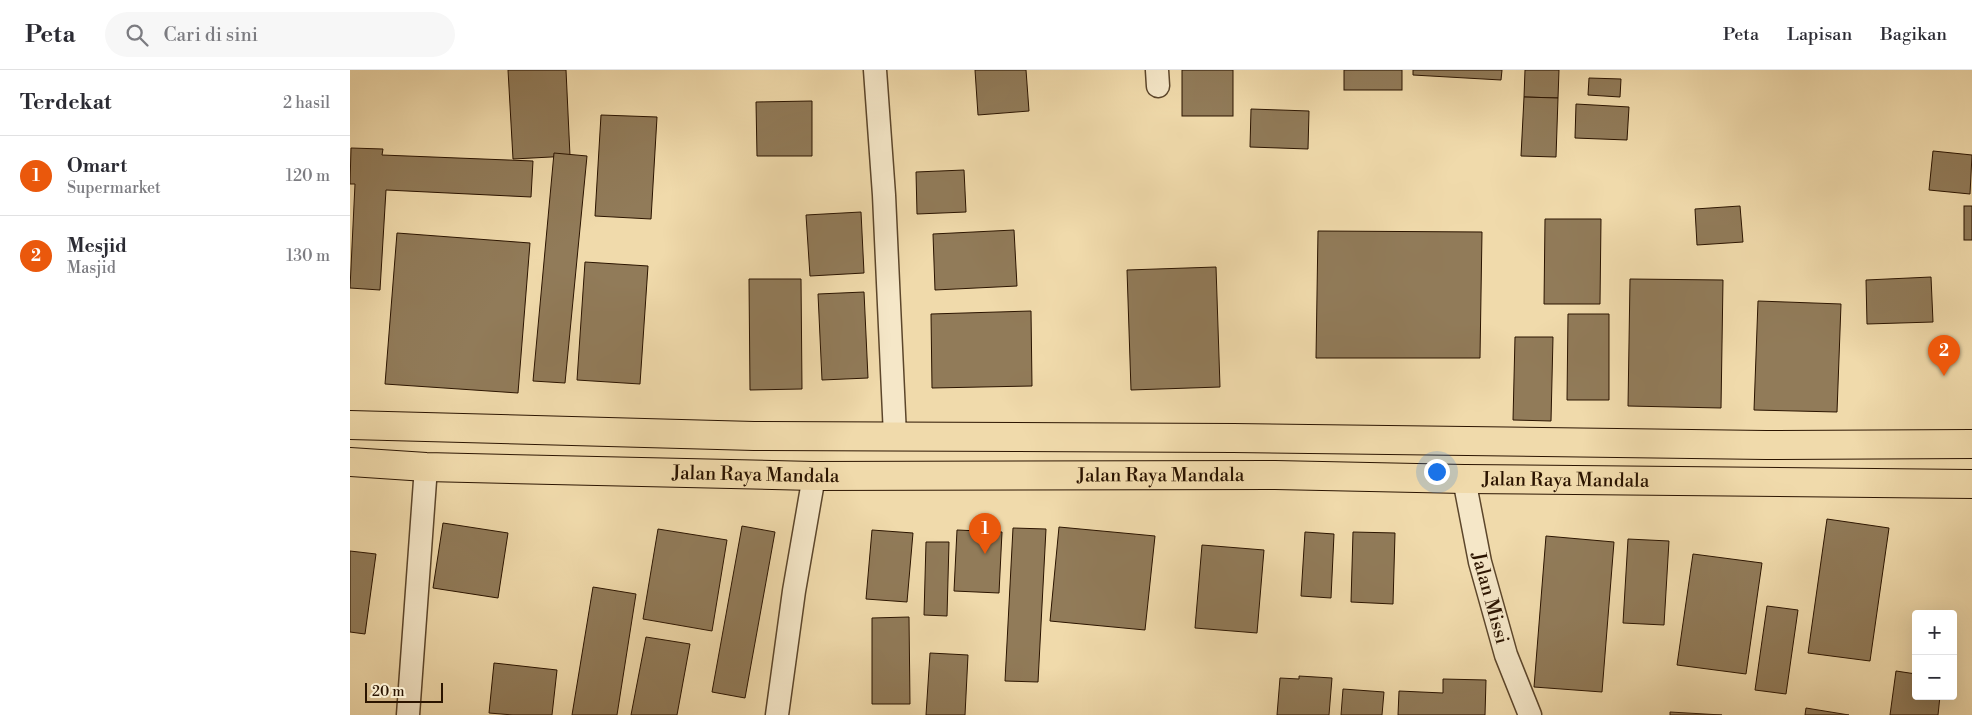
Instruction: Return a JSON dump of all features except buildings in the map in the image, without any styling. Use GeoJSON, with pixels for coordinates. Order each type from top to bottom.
{"type":"FeatureCollection","features":[{"type":"Feature","properties":{"kind":"highway","name":"Jalan Raya Mandala"},"geometry":{"type":"LineString","coordinates":[[350,425],[754,436],[1972,444]]}},
{"type":"Feature","properties":{"kind":"highway"},"geometry":{"type":"LineString","coordinates":[[750,474],[754,436]]}},
{"type":"Feature","properties":{"kind":"highway","name":"Jalan Raya Mandala"},"geometry":{"type":"LineString","coordinates":[[350,462],[426,467],[814,476],[1276,475],[1464,479],[1972,484]]}},
{"type":"Feature","properties":{"kind":"street"},"geometry":{"type":"LineString","coordinates":[[875,70],[884,195],[895,436]]}},
{"type":"Feature","properties":{"kind":"street"},"geometry":{"type":"LineString","coordinates":[[408,715],[426,467]]}},
{"type":"Feature","properties":{"kind":"street"},"geometry":{"type":"LineString","coordinates":[[777,715],[794,591],[814,476]]}},
{"type":"Feature","properties":{"kind":"street","name":"Jalan Missi"},"geometry":{"type":"LineString","coordinates":[[1464,479],[1480,562],[1506,655],[1530,715]]}},
{"type":"Feature","properties":{"kind":"place","name":"Mesjid"},"geometry":{"type":"Point","coordinates":[1944,376]}},
{"type":"Feature","properties":{"kind":"place","name":"Omart"},"geometry":{"type":"Point","coordinates":[985,554]}}]}
